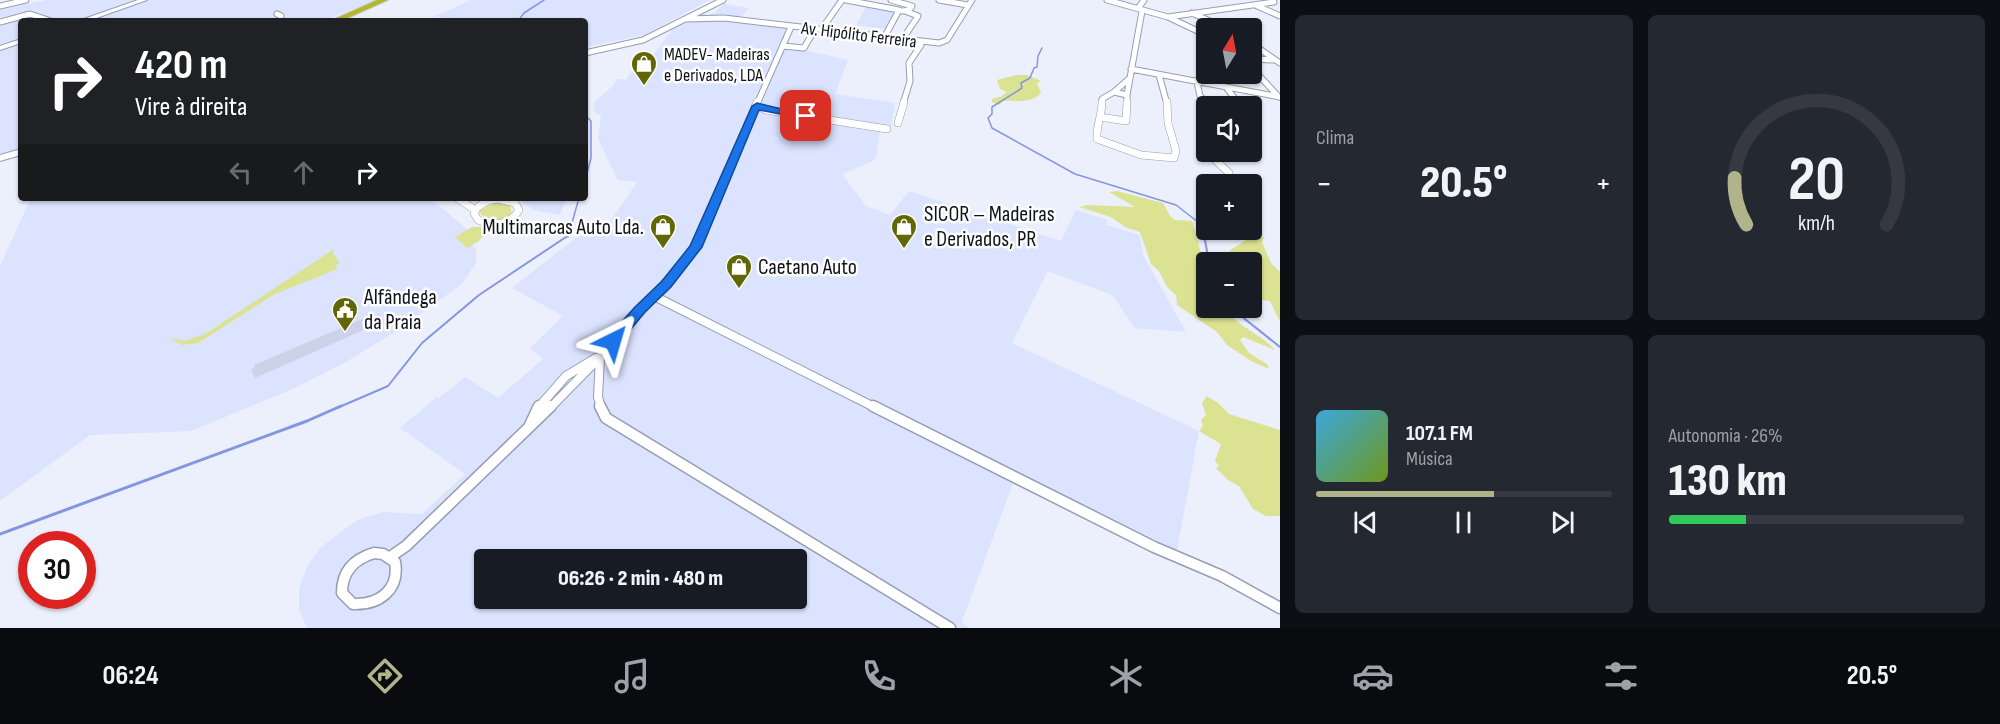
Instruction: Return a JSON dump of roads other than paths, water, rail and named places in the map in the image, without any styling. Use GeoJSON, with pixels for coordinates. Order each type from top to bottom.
{"type":"FeatureCollection","features":[{"type":"Feature","properties":{"kind":"highway"},"geometry":{"type":"LineString","coordinates":[[341,18],[384,0]]}},
{"type":"Feature","properties":{"kind":"highway"},"geometry":{"type":"LineString","coordinates":[[348,18],[391,0]]}},
{"type":"Feature","properties":{"kind":"main road"},"geometry":{"type":"LineString","coordinates":[[90,18],[144,0]]}},
{"type":"Feature","properties":{"kind":"main road"},"geometry":{"type":"LineString","coordinates":[[0,48],[18,42]]}},
{"type":"Feature","properties":{"kind":"main road"},"geometry":{"type":"LineString","coordinates":[[0,158],[18,153]]}},
{"type":"Feature","properties":{"kind":"street"},"geometry":{"type":"LineString","coordinates":[[0,6],[26,0]]}},
{"type":"Feature","properties":{"kind":"street"},"geometry":{"type":"LineString","coordinates":[[588,52],[643,40],[723,0]]}},
{"type":"Feature","properties":{"kind":"street"},"geometry":{"type":"LineString","coordinates":[[783,46],[804,48],[844,0],[871,2],[918,16],[902,40]]}},
{"type":"Feature","properties":{"kind":"street"},"geometry":{"type":"LineString","coordinates":[[884,38],[902,11],[912,7],[906,2],[891,0]]}},
{"type":"Feature","properties":{"kind":"street"},"geometry":{"type":"LineString","coordinates":[[939,0],[970,3]]}},
{"type":"Feature","properties":{"kind":"street"},"geometry":{"type":"LineString","coordinates":[[1107,0],[1139,7],[1196,30]]}},
{"type":"Feature","properties":{"kind":"street"},"geometry":{"type":"LineString","coordinates":[[1139,7],[1144,0]]}},
{"type":"Feature","properties":{"kind":"street"},"geometry":{"type":"LineString","coordinates":[[1168,17],[1273,1],[1275,11],[1280,15]]}},
{"type":"Feature","properties":{"kind":"street","name":"Av. Hipólito Ferreira"},"geometry":{"type":"LineString","coordinates":[[724,18],[917,42],[945,42],[970,3]]}},
{"type":"Feature","properties":{"kind":"street"},"geometry":{"type":"LineString","coordinates":[[1255,5],[1280,15]]}},
{"type":"Feature","properties":{"kind":"street"},"geometry":{"type":"LineString","coordinates":[[1100,117],[1126,121],[1127,95],[1142,11],[1139,7]]}},
{"type":"Feature","properties":{"kind":"street"},"geometry":{"type":"LineString","coordinates":[[700,12],[724,18]]}},
{"type":"Feature","properties":{"kind":"street"},"geometry":{"type":"LineString","coordinates":[[1191,13],[1202,18]]}},
{"type":"Feature","properties":{"kind":"street"},"geometry":{"type":"LineString","coordinates":[[0,22],[30,14],[42,18]]}},
{"type":"Feature","properties":{"kind":"street"},"geometry":{"type":"LineString","coordinates":[[686,19],[724,18]]}},
{"type":"Feature","properties":{"kind":"street"},"geometry":{"type":"LineString","coordinates":[[390,557],[406,546],[528,430],[600,357],[696,247],[791,27]]}},
{"type":"Feature","properties":{"kind":"street"},"geometry":{"type":"LineString","coordinates":[[898,123],[910,81],[909,63],[921,45],[917,42]]}},
{"type":"Feature","properties":{"kind":"street"},"geometry":{"type":"LineString","coordinates":[[1262,50],[1279,61]]}},
{"type":"Feature","properties":{"kind":"street"},"geometry":{"type":"LineString","coordinates":[[1262,60],[1279,61]]}},
{"type":"Feature","properties":{"kind":"street"},"geometry":{"type":"LineString","coordinates":[[1131,69],[1196,82]]}},
{"type":"Feature","properties":{"kind":"street"},"geometry":{"type":"LineString","coordinates":[[1130,78],[1102,99],[1096,138],[1141,156],[1175,158],[1176,151],[1168,123],[1167,99],[1159,75]]}},
{"type":"Feature","properties":{"kind":"street"},"geometry":{"type":"LineString","coordinates":[[1262,78],[1280,97]]}},
{"type":"Feature","properties":{"kind":"street"},"geometry":{"type":"LineString","coordinates":[[1209,84],[1280,97]]}},
{"type":"Feature","properties":{"kind":"street"},"geometry":{"type":"LineString","coordinates":[[1226,87],[1233,96]]}},
{"type":"Feature","properties":{"kind":"street"},"geometry":{"type":"LineString","coordinates":[[1114,92],[1127,95]]}},
{"type":"Feature","properties":{"kind":"street"},"geometry":{"type":"LineString","coordinates":[[757,106],[766,110],[887,129]]}},
{"type":"Feature","properties":{"kind":"street"},"geometry":{"type":"LineString","coordinates":[[1216,162],[1218,167],[1229,173]]}},
{"type":"Feature","properties":{"kind":"street"},"geometry":{"type":"LineString","coordinates":[[462,201],[475,210],[478,220],[488,224],[502,224],[517,214],[519,210],[515,203],[510,201]]}},
{"type":"Feature","properties":{"kind":"street"},"geometry":{"type":"LineString","coordinates":[[475,210],[480,204],[488,201]]}},
{"type":"Feature","properties":{"kind":"street"},"geometry":{"type":"LineString","coordinates":[[654,296],[1024,483],[1154,547],[1222,576],[1280,608]]}},
{"type":"Feature","properties":{"kind":"street"},"geometry":{"type":"LineString","coordinates":[[600,357],[598,402],[606,418],[950,628]]}},
{"type":"Feature","properties":{"kind":"street"},"geometry":{"type":"LineString","coordinates":[[383,554],[390,557],[395,562],[397,577],[389,592],[372,603],[362,605],[346,599],[341,584],[349,567],[365,555],[383,554]]}},
{"type":"Feature","properties":{"kind":"waterway"},"geometry":{"type":"LineString","coordinates":[[520,18],[544,0]]}},
{"type":"Feature","properties":{"kind":"waterway"},"geometry":{"type":"LineString","coordinates":[[1042,48],[1038,56],[1037,67],[1034,68],[1030,78],[1021,83],[1022,88],[992,107],[992,114],[988,118],[992,128],[1075,174],[1176,205],[1196,220]]}},
{"type":"Feature","properties":{"kind":"waterway"},"geometry":{"type":"LineString","coordinates":[[588,118],[591,121],[591,158],[588,170]]}},
{"type":"Feature","properties":{"kind":"waterway"},"geometry":{"type":"LineString","coordinates":[[568,235],[578,201]]}},
{"type":"Feature","properties":{"kind":"waterway"},"geometry":{"type":"LineString","coordinates":[[337,408],[388,386],[422,343],[479,295],[568,235]]}},
{"type":"Feature","properties":{"kind":"waterway"},"geometry":{"type":"LineString","coordinates":[[1205,240],[1207,252]]}},
{"type":"Feature","properties":{"kind":"waterway"},"geometry":{"type":"LineString","coordinates":[[1244,318],[1280,347]]}},
{"type":"Feature","properties":{"kind":"waterway"},"geometry":{"type":"LineString","coordinates":[[0,534],[307,421],[341,406]]}},
{"type":"Feature","properties":{"kind":"place","name":"MADEV- Madeiras e Derivados, LDA"},"geometry":{"type":"Point","coordinates":[644,87]}},
{"type":"Feature","properties":{"kind":"place","name":"Multimarcas Auto Lda."},"geometry":{"type":"Point","coordinates":[663,250]}},
{"type":"Feature","properties":{"kind":"place","name":"SICOR – Madeiras e Derivados, PR"},"geometry":{"type":"Point","coordinates":[904,250]}},
{"type":"Feature","properties":{"kind":"place","name":"Caetano Auto"},"geometry":{"type":"Point","coordinates":[739,290]}},
{"type":"Feature","properties":{"kind":"place","name":"Alfândega da Praia"},"geometry":{"type":"Point","coordinates":[345,333]}}]}
